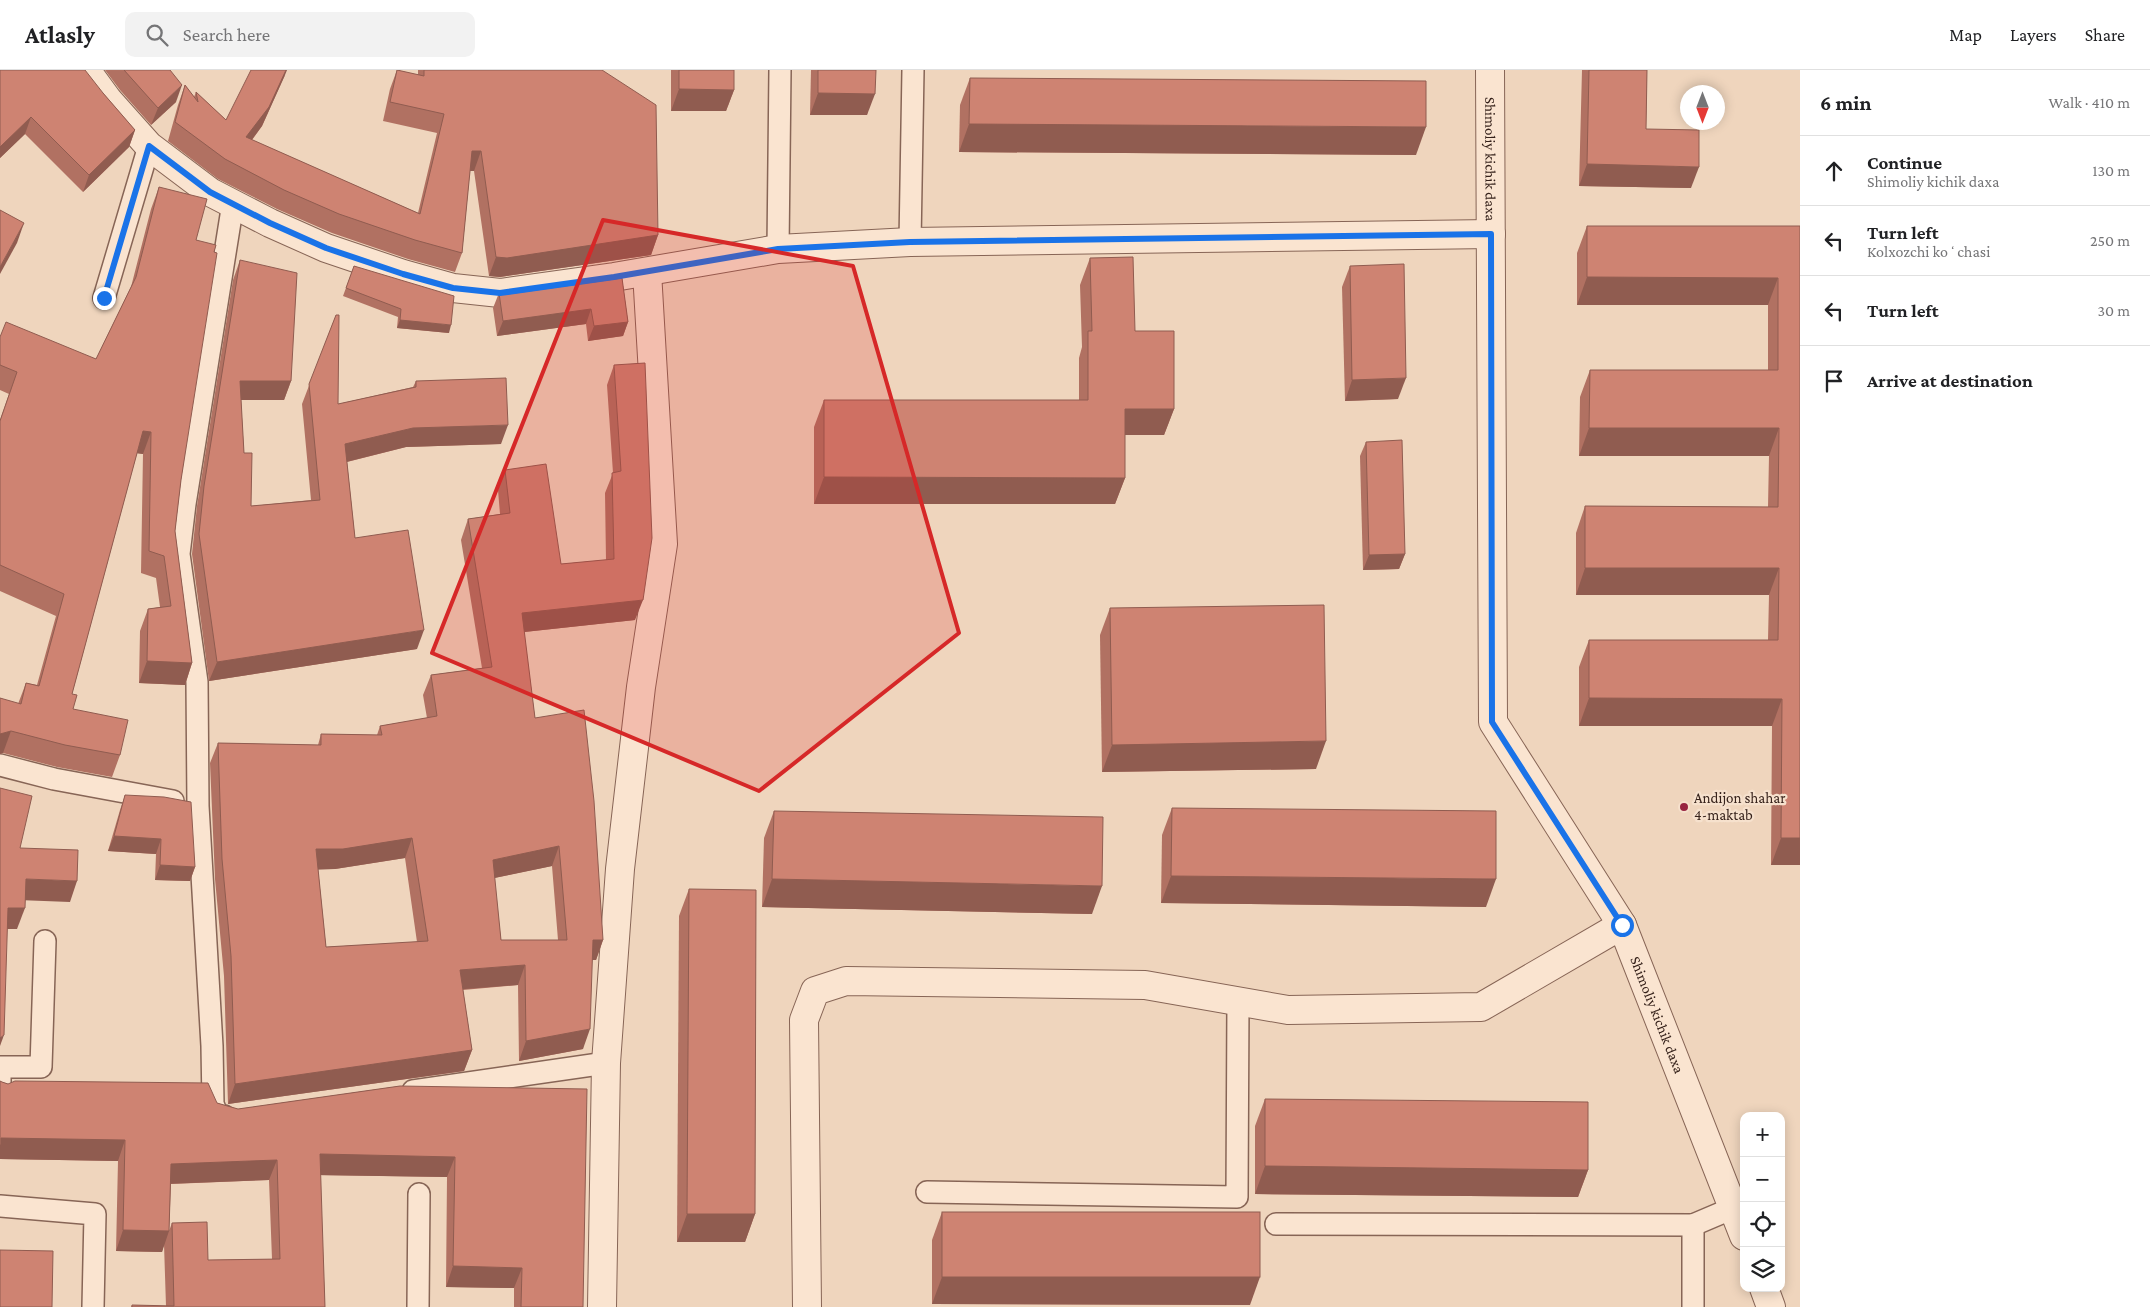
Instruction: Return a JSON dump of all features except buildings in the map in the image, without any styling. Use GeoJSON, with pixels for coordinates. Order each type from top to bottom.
{"type":"FeatureCollection","features":[{"type":"Feature","properties":{"kind":"street"},"geometry":{"type":"LineString","coordinates":[[86,70],[108,100],[149,146],[210,192],[270,223],[326,248],[403,274],[453,288],[500,293],[648,272],[778,249],[910,242],[1491,234]]}},
{"type":"Feature","properties":{"kind":"street","name":"Shimoliy kichik daxa"},"geometry":{"type":"LineString","coordinates":[[1490,70],[1492,722],[1622,925],[1740,1226]]}},
{"type":"Feature","properties":{"kind":"street"},"geometry":{"type":"LineString","coordinates":[[602,1307],[606,1062],[620,869],[640,687],[663,544],[648,272]]}},
{"type":"Feature","properties":{"kind":"street"},"geometry":{"type":"LineString","coordinates":[[806,1307],[804,1020],[815,991],[846,981],[1145,985],[1288,1010],[1482,1007],[1622,925]]}},
{"type":"Feature","properties":{"kind":"street"},"geometry":{"type":"LineString","coordinates":[[1765,1292],[1771,1307]]}},
{"type":"Feature","properties":{"kind":"lane"},"geometry":{"type":"LineString","coordinates":[[778,249],[780,70]]}},
{"type":"Feature","properties":{"kind":"lane"},"geometry":{"type":"LineString","coordinates":[[910,242],[913,70]]}},
{"type":"Feature","properties":{"kind":"lane"},"geometry":{"type":"LineString","coordinates":[[104,298],[149,146]]}},
{"type":"Feature","properties":{"kind":"lane"},"geometry":{"type":"LineString","coordinates":[[234,203],[186,495],[179,554],[197,682],[198,806],[212,1046],[213,1104],[217,1114],[229,1117],[239,1116]]}},
{"type":"Feature","properties":{"kind":"lane"},"geometry":{"type":"LineString","coordinates":[[0,765],[54,779],[198,806]]}},
{"type":"Feature","properties":{"kind":"lane"},"geometry":{"type":"LineString","coordinates":[[0,1092],[0,1067],[41,1067],[45,941]]}},
{"type":"Feature","properties":{"kind":"lane"},"geometry":{"type":"LineString","coordinates":[[927,1192],[1237,1197],[1238,1001]]}},
{"type":"Feature","properties":{"kind":"lane"},"geometry":{"type":"LineString","coordinates":[[394,1093],[606,1062]]}},
{"type":"Feature","properties":{"kind":"lane"},"geometry":{"type":"LineString","coordinates":[[418,1307],[419,1194]]}},
{"type":"Feature","properties":{"kind":"lane"},"geometry":{"type":"LineString","coordinates":[[0,1206],[95,1214],[93,1307]]}},
{"type":"Feature","properties":{"kind":"lane"},"geometry":{"type":"LineString","coordinates":[[1276,1224],[1693,1225],[1733,1208]]}},
{"type":"Feature","properties":{"kind":"lane"},"geometry":{"type":"LineString","coordinates":[[1693,1225],[1693,1307]]}},
{"type":"Feature","properties":{"kind":"highlighted area"},"geometry":{"type":"Polygon","coordinates":[[[603,220],[853,266],[959,633],[759,791],[432,653],[603,220]]]}},
{"type":"Feature","properties":{"kind":"place","name":"Andijon shahar 4-maktab"},"geometry":{"type":"Point","coordinates":[1684,807]}},
{"type":"Feature","properties":{"kind":"route"},"geometry":{"type":"LineString","coordinates":[[104,298],[149,146],[210,192],[270,223],[326,248],[403,274],[453,288],[500,293],[648,272],[778,249],[910,242],[1491,234],[1492,722],[1622,925]]}}]}
